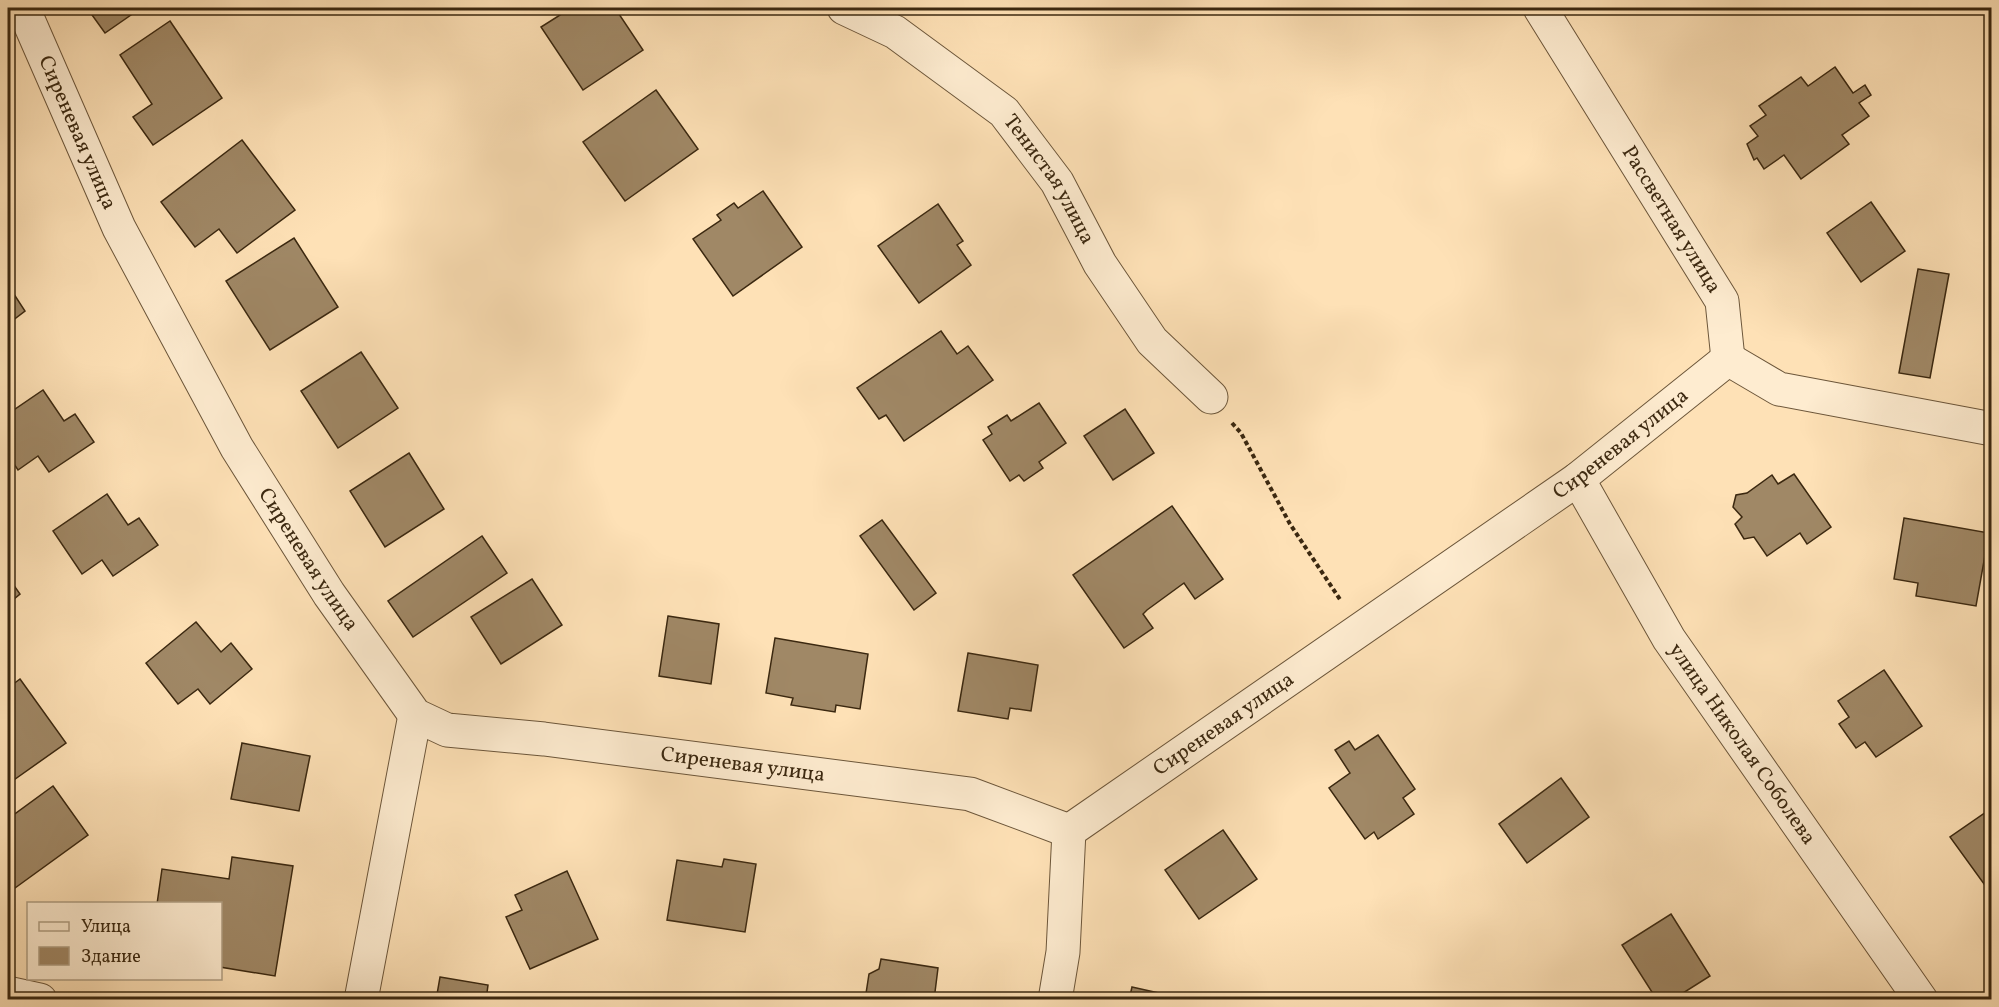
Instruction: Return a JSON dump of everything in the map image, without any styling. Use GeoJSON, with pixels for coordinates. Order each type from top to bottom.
{"type":"FeatureCollection","features":[{"type":"Feature","properties":{"kind":"street","name":"Сиреневая улица"},"geometry":{"type":"LineString","coordinates":[[23,8],[119,228],[237,448],[329,594],[416,715],[447,730],[544,740],[970,794],[1069,831],[1578,479],[1728,359]]}},
{"type":"Feature","properties":{"kind":"street","name":"Тенистая улица"},"geometry":{"type":"LineString","coordinates":[[844,8],[895,32],[1004,112],[1057,182],[1100,264],[1152,341],[1211,397]]}},
{"type":"Feature","properties":{"kind":"street","name":"Рассветная улица"},"geometry":{"type":"LineString","coordinates":[[1540,8],[1722,301],[1728,359]]}},
{"type":"Feature","properties":{"kind":"street"},"geometry":{"type":"LineString","coordinates":[[1728,359],[1779,389],[1992,429]]}},
{"type":"Feature","properties":{"kind":"street","name":"улица Николая Соболева"},"geometry":{"type":"LineString","coordinates":[[1578,479],[1670,639],[1921,999]]}},
{"type":"Feature","properties":{"kind":"street"},"geometry":{"type":"LineString","coordinates":[[361,999],[416,715]]}},
{"type":"Feature","properties":{"kind":"street"},"geometry":{"type":"LineString","coordinates":[[1055,999],[1064,952],[1069,831]]}},
{"type":"Feature","properties":{"kind":"street"},"geometry":{"type":"LineString","coordinates":[[8,993],[40,999]]}},
{"type":"Feature","properties":{"kind":"path"},"geometry":{"type":"LineString","coordinates":[[1211,397],[1241,433],[1290,524],[1361,631]]}},
{"type":"Feature","properties":{"kind":"building"},"geometry":{"type":"Polygon","coordinates":[[[87,8],[141,8],[105,33],[87,8]]]}},
{"type":"Feature","properties":{"kind":"building"},"geometry":{"type":"Polygon","coordinates":[[[571,8],[615,8],[643,50],[583,90],[541,27],[571,8]]]}},
{"type":"Feature","properties":{"kind":"building"},"geometry":{"type":"Polygon","coordinates":[[[170,21],[222,98],[153,145],[133,117],[152,104],[120,55],[170,21]]]}},
{"type":"Feature","properties":{"kind":"building"},"geometry":{"type":"Polygon","coordinates":[[[1835,67],[1853,93],[1865,85],[1871,95],[1859,103],[1869,116],[1842,135],[1849,144],[1801,179],[1784,155],[1764,169],[1757,158],[1754,160],[1747,144],[1758,136],[1750,126],[1766,115],[1759,106],[1801,77],[1808,86],[1835,67]]]}},
{"type":"Feature","properties":{"kind":"building"},"geometry":{"type":"Polygon","coordinates":[[[656,90],[698,149],[625,201],[583,142],[656,90]]]}},
{"type":"Feature","properties":{"kind":"building"},"geometry":{"type":"Polygon","coordinates":[[[242,140],[295,210],[237,253],[219,229],[195,247],[161,202],[242,140]]]}},
{"type":"Feature","properties":{"kind":"building"},"geometry":{"type":"Polygon","coordinates":[[[763,191],[802,247],[733,296],[693,239],[721,220],[717,215],[734,203],[738,208],[763,191]]]}},
{"type":"Feature","properties":{"kind":"building"},"geometry":{"type":"Polygon","coordinates":[[[1871,202],[1905,251],[1861,282],[1827,233],[1871,202]]]}},
{"type":"Feature","properties":{"kind":"building"},"geometry":{"type":"Polygon","coordinates":[[[938,204],[963,241],[957,245],[971,265],[919,303],[878,246],[938,204]]]}},
{"type":"Feature","properties":{"kind":"building"},"geometry":{"type":"Polygon","coordinates":[[[294,238],[338,307],[270,350],[226,281],[294,238]]]}},
{"type":"Feature","properties":{"kind":"building"},"geometry":{"type":"Polygon","coordinates":[[[1918,269],[1949,274],[1930,378],[1899,373],[1918,269]]]}},
{"type":"Feature","properties":{"kind":"building"},"geometry":{"type":"Polygon","coordinates":[[[8,285],[25,311],[8,324],[8,285]]]}},
{"type":"Feature","properties":{"kind":"building"},"geometry":{"type":"Polygon","coordinates":[[[941,331],[957,354],[968,346],[993,380],[904,441],[886,415],[879,419],[857,388],[941,331]]]}},
{"type":"Feature","properties":{"kind":"building"},"geometry":{"type":"Polygon","coordinates":[[[361,352],[398,408],[338,448],[301,391],[361,352]]]}},
{"type":"Feature","properties":{"kind":"building"},"geometry":{"type":"Polygon","coordinates":[[[43,390],[64,421],[75,414],[94,442],[49,472],[38,456],[18,470],[8,455],[8,414],[43,390]]]}},
{"type":"Feature","properties":{"kind":"building"},"geometry":{"type":"Polygon","coordinates":[[[1039,403],[1066,443],[1039,462],[1043,468],[1024,481],[1019,475],[1010,481],[983,440],[992,434],[988,427],[1007,415],[1011,421],[1039,403]]]}},
{"type":"Feature","properties":{"kind":"building"},"geometry":{"type":"Polygon","coordinates":[[[1125,409],[1154,453],[1113,480],[1084,436],[1125,409]]]}},
{"type":"Feature","properties":{"kind":"building"},"geometry":{"type":"Polygon","coordinates":[[[409,453],[444,509],[385,547],[350,491],[409,453]]]}},
{"type":"Feature","properties":{"kind":"building"},"geometry":{"type":"Polygon","coordinates":[[[1794,474],[1831,527],[1807,544],[1800,533],[1767,556],[1754,537],[1744,539],[1735,524],[1742,517],[1733,507],[1736,495],[1747,493],[1772,475],[1778,484],[1794,474]]]}},
{"type":"Feature","properties":{"kind":"building"},"geometry":{"type":"Polygon","coordinates":[[[107,494],[128,525],[139,518],[158,545],[113,576],[102,560],[82,574],[53,531],[107,494]]]}},
{"type":"Feature","properties":{"kind":"building"},"geometry":{"type":"Polygon","coordinates":[[[1172,506],[1223,579],[1195,599],[1184,583],[1143,614],[1153,628],[1124,648],[1073,575],[1172,506]]]}},
{"type":"Feature","properties":{"kind":"building"},"geometry":{"type":"Polygon","coordinates":[[[1904,518],[1989,533],[1976,606],[1916,596],[1918,583],[1894,579],[1904,518]]]}},
{"type":"Feature","properties":{"kind":"building"},"geometry":{"type":"Polygon","coordinates":[[[882,520],[936,593],[914,610],[860,536],[882,520]]]}},
{"type":"Feature","properties":{"kind":"building"},"geometry":{"type":"Polygon","coordinates":[[[482,536],[507,573],[413,637],[388,601],[482,536]]]}},
{"type":"Feature","properties":{"kind":"building"},"geometry":{"type":"Polygon","coordinates":[[[8,577],[20,594],[8,604],[8,577]]]}},
{"type":"Feature","properties":{"kind":"building"},"geometry":{"type":"Polygon","coordinates":[[[532,579],[562,625],[501,664],[471,617],[532,579]]]}},
{"type":"Feature","properties":{"kind":"building"},"geometry":{"type":"Polygon","coordinates":[[[668,616],[719,624],[711,684],[659,676],[668,616]]]}},
{"type":"Feature","properties":{"kind":"building"},"geometry":{"type":"Polygon","coordinates":[[[196,622],[221,652],[231,643],[252,669],[210,704],[198,689],[178,704],[146,663],[196,622]]]}},
{"type":"Feature","properties":{"kind":"building"},"geometry":{"type":"Polygon","coordinates":[[[775,638],[868,654],[860,709],[836,705],[835,712],[791,705],[793,698],[766,693],[775,638]]]}},
{"type":"Feature","properties":{"kind":"building"},"geometry":{"type":"Polygon","coordinates":[[[968,653],[1038,665],[1031,711],[1010,708],[1008,719],[958,711],[968,653]]]}},
{"type":"Feature","properties":{"kind":"building"},"geometry":{"type":"Polygon","coordinates":[[[1884,670],[1922,726],[1876,757],[1865,742],[1856,748],[1839,724],[1849,717],[1838,701],[1884,670]]]}},
{"type":"Feature","properties":{"kind":"building"},"geometry":{"type":"Polygon","coordinates":[[[20,679],[66,743],[11,782],[8,777],[8,688],[20,679]]]}},
{"type":"Feature","properties":{"kind":"building"},"geometry":{"type":"Polygon","coordinates":[[[1378,735],[1415,789],[1403,798],[1414,814],[1378,839],[1374,832],[1365,839],[1329,788],[1350,773],[1335,750],[1349,741],[1355,750],[1378,735]]]}},
{"type":"Feature","properties":{"kind":"building"},"geometry":{"type":"Polygon","coordinates":[[[242,743],[310,756],[299,811],[231,799],[242,743]]]}},
{"type":"Feature","properties":{"kind":"building"},"geometry":{"type":"Polygon","coordinates":[[[1561,778],[1589,817],[1527,863],[1499,824],[1561,778]]]}},
{"type":"Feature","properties":{"kind":"building"},"geometry":{"type":"Polygon","coordinates":[[[53,786],[88,835],[15,888],[8,877],[8,819],[53,786]]]}},
{"type":"Feature","properties":{"kind":"building"},"geometry":{"type":"Polygon","coordinates":[[[1992,808],[1992,895],[1950,837],[1992,808]]]}},
{"type":"Feature","properties":{"kind":"building"},"geometry":{"type":"Polygon","coordinates":[[[1223,830],[1257,879],[1199,919],[1165,870],[1223,830]]]}},
{"type":"Feature","properties":{"kind":"building"},"geometry":{"type":"Polygon","coordinates":[[[232,857],[293,866],[275,976],[222,967],[222,902],[157,902],[162,869],[229,879],[232,857]]]}},
{"type":"Feature","properties":{"kind":"building"},"geometry":{"type":"Polygon","coordinates":[[[724,859],[756,864],[745,932],[667,920],[677,860],[722,867],[724,859]]]}},
{"type":"Feature","properties":{"kind":"building"},"geometry":{"type":"Polygon","coordinates":[[[567,871],[598,939],[530,969],[506,917],[522,910],[515,895],[567,871]]]}},
{"type":"Feature","properties":{"kind":"building"},"geometry":{"type":"Polygon","coordinates":[[[1671,914],[1710,976],[1672,1000],[1657,1000],[1622,945],[1671,914]]]}},
{"type":"Feature","properties":{"kind":"building"},"geometry":{"type":"Polygon","coordinates":[[[881,959],[938,968],[934,1000],[865,1000],[869,974],[879,969],[881,959]]]}},
{"type":"Feature","properties":{"kind":"building"},"geometry":{"type":"Polygon","coordinates":[[[440,977],[488,985],[486,1000],[436,1000],[440,977]]]}},
{"type":"Feature","properties":{"kind":"building"},"geometry":{"type":"Polygon","coordinates":[[[1132,987],[1190,1000],[1129,1000],[1132,987]]]}}]}
